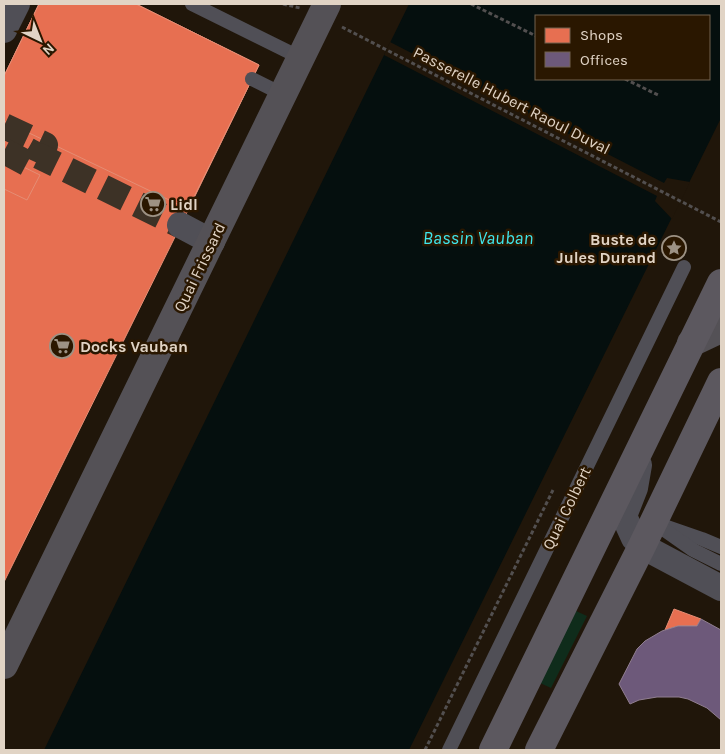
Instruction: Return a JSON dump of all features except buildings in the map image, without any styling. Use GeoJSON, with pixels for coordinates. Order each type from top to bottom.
{"type":"FeatureCollection","features":[{"type":"Feature","properties":{"kind":"main road"},"geometry":{"type":"LineString","coordinates":[[493,750],[721,283]]}},
{"type":"Feature","properties":{"kind":"main road"},"geometry":{"type":"LineString","coordinates":[[539,750],[642,532],[721,382]]}},
{"type":"Feature","properties":{"kind":"street"},"geometry":{"type":"LineString","coordinates":[[4,30],[17,4]]}},
{"type":"Feature","properties":{"kind":"street","name":"Quai Frissard"},"geometry":{"type":"LineString","coordinates":[[4,665],[212,242],[282,94],[301,58],[333,15]]}},
{"type":"Feature","properties":{"kind":"street"},"geometry":{"type":"LineString","coordinates":[[180,225],[212,242]]}},
{"type":"Feature","properties":{"kind":"street"},"geometry":{"type":"LineString","coordinates":[[691,343],[721,329]]}},
{"type":"Feature","properties":{"kind":"street"},"geometry":{"type":"LineString","coordinates":[[638,451],[640,467],[635,488],[624,516],[642,532],[721,588]]}},
{"type":"Feature","properties":{"kind":"lane"},"geometry":{"type":"LineString","coordinates":[[192,4],[301,58]]}},
{"type":"Feature","properties":{"kind":"lane"},"geometry":{"type":"LineString","coordinates":[[252,80],[282,94]]}},
{"type":"Feature","properties":{"kind":"lane","name":"Quai Colbert"},"geometry":{"type":"LineString","coordinates":[[449,750],[684,267]]}},
{"type":"Feature","properties":{"kind":"lane"},"geometry":{"type":"LineString","coordinates":[[642,532],[702,539],[721,547]]}},
{"type":"Feature","properties":{"kind":"lane"},"geometry":{"type":"LineString","coordinates":[[642,532],[693,550],[721,564]]}},
{"type":"Feature","properties":{"kind":"path"},"geometry":{"type":"LineString","coordinates":[[283,4],[300,8]]}},
{"type":"Feature","properties":{"kind":"path"},"geometry":{"type":"LineString","coordinates":[[470,4],[535,36]]}},
{"type":"Feature","properties":{"kind":"path","name":"Passerelle Hubert Raoul Duval"},"geometry":{"type":"LineString","coordinates":[[333,15],[386,49],[721,222]]}},
{"type":"Feature","properties":{"kind":"path"},"geometry":{"type":"LineString","coordinates":[[627,80],[658,95]]}},
{"type":"Feature","properties":{"kind":"green space"},"geometry":{"type":"Polygon","coordinates":[[[576,611],[587,616],[551,688],[540,683],[576,611]]]}},
{"type":"Feature","properties":{"kind":"water","name":"Bassin Vauban"},"geometry":{"type":"Polygon","coordinates":[[[409,4],[721,4],[721,118],[409,750],[44,750],[409,4]]]}},
{"type":"Feature","properties":{"kind":"pier"},"geometry":{"type":"Polygon","coordinates":[[[390,42],[664,183],[667,178],[690,182],[672,219],[655,201],[657,196],[384,55],[390,42]]]}},
{"type":"Feature","properties":{"kind":"tunnel"},"geometry":{"type":"LineString","coordinates":[[4,126],[45,145],[39,156]]}},
{"type":"Feature","properties":{"kind":"tunnel"},"geometry":{"type":"LineString","coordinates":[[4,151],[34,167],[39,156],[180,225]]}},
{"type":"Feature","properties":{"kind":"place","name":"Lidl"},"geometry":{"type":"Point","coordinates":[153,204]}},
{"type":"Feature","properties":{"kind":"place","name":"Buste de Jules Durand"},"geometry":{"type":"Point","coordinates":[674,248]}},
{"type":"Feature","properties":{"kind":"place","name":"Docks Vauban"},"geometry":{"type":"Point","coordinates":[62,346]}}]}
